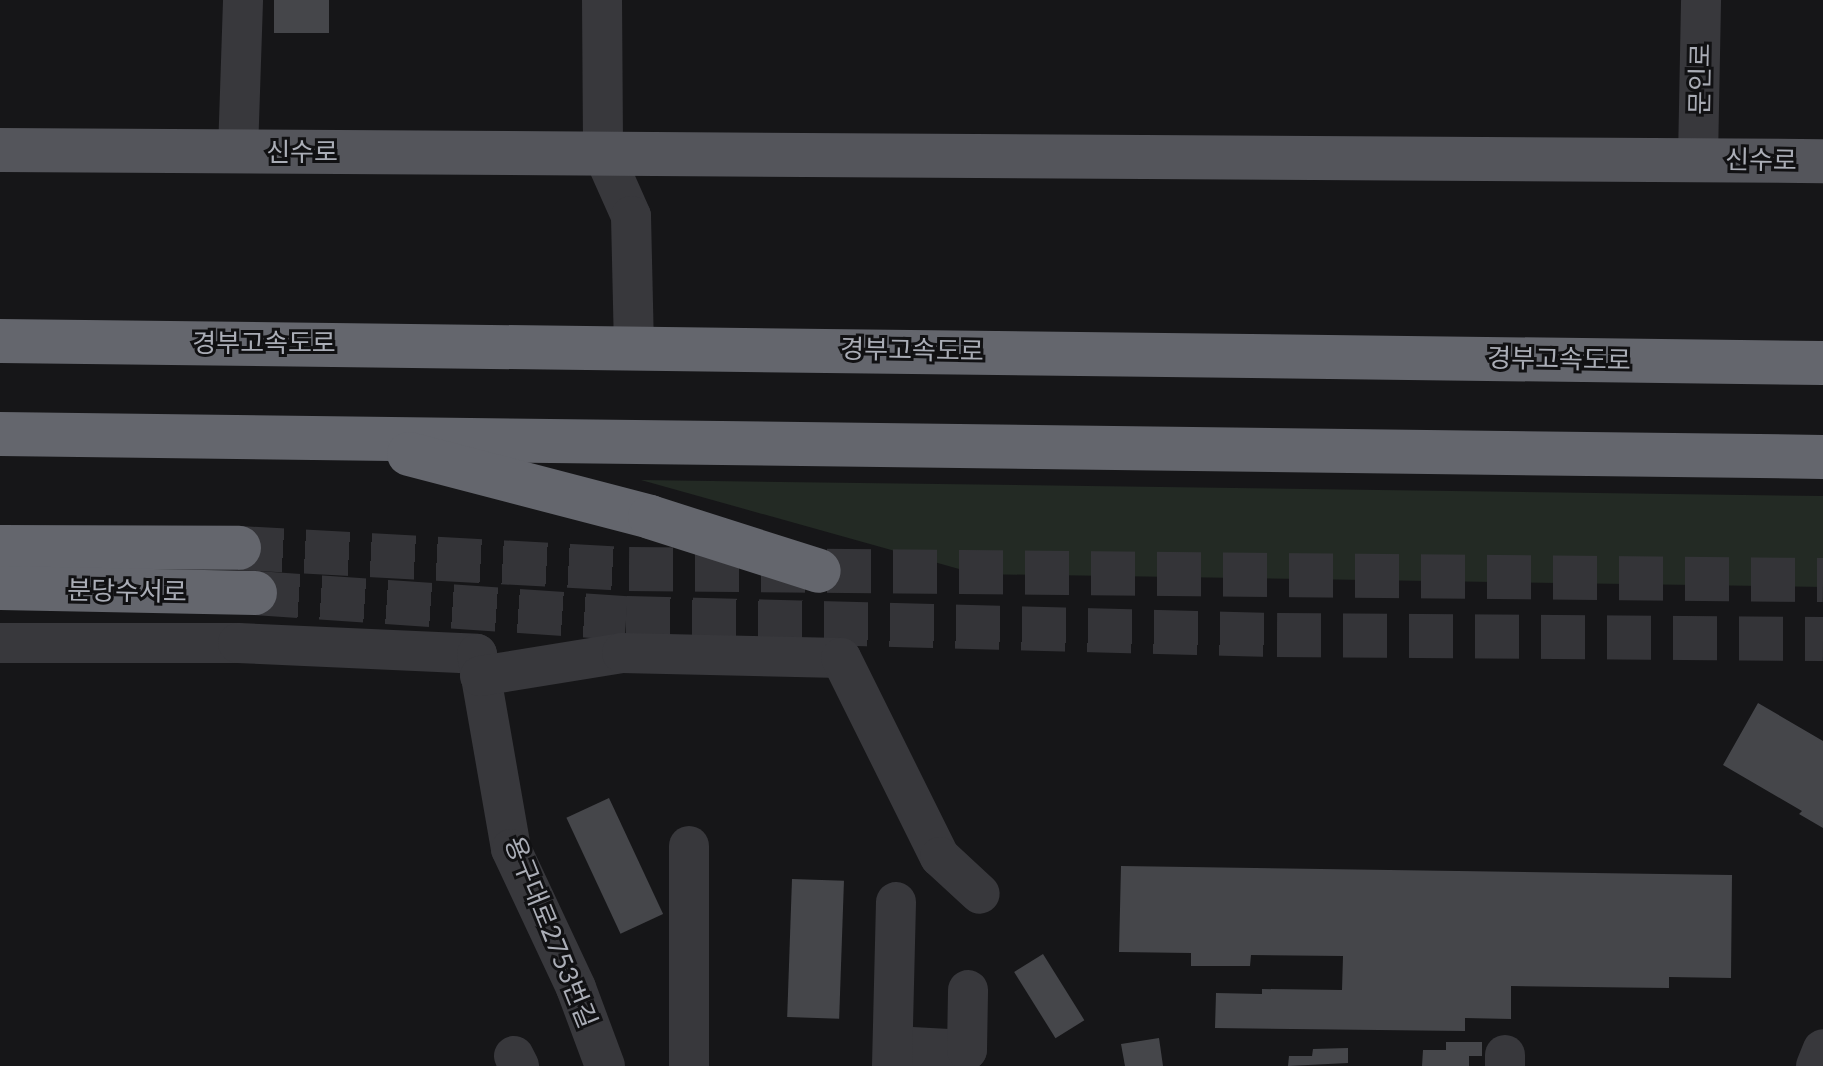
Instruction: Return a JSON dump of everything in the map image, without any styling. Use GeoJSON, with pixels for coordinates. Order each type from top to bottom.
{"type":"FeatureCollection","features":[{"type":"Feature","properties":{"kind":"highway","name":"경부고속도로"},"geometry":{"type":"LineString","coordinates":[[0,341],[634,346],[1823,363]]}},
{"type":"Feature","properties":{"kind":"highway"},"geometry":{"type":"LineString","coordinates":[[0,434],[1823,457]]}},
{"type":"Feature","properties":{"kind":"highway"},"geometry":{"type":"LineString","coordinates":[[345,437],[650,517],[819,571]]}},
{"type":"Feature","properties":{"kind":"highway","name":"분당수서로"},"geometry":{"type":"LineString","coordinates":[[0,547],[239,548]]}},
{"type":"Feature","properties":{"kind":"highway","name":"분당수서로"},"geometry":{"type":"LineString","coordinates":[[0,588],[255,593]]}},
{"type":"Feature","properties":{"kind":"main road","name":"신수로"},"geometry":{"type":"LineString","coordinates":[[0,150],[1823,161]]}},
{"type":"Feature","properties":{"kind":"street"},"geometry":{"type":"LineString","coordinates":[[238,152],[243,0]]}},
{"type":"Feature","properties":{"kind":"street"},"geometry":{"type":"LineString","coordinates":[[602,0],[603,153],[631,216],[634,346]]}},
{"type":"Feature","properties":{"kind":"street","name":"문인로"},"geometry":{"type":"LineString","coordinates":[[1698,159],[1701,0]]}},
{"type":"Feature","properties":{"kind":"street"},"geometry":{"type":"LineString","coordinates":[[0,643],[238,643],[478,665],[622,653],[841,658],[940,857],[980,894]]}},
{"type":"Feature","properties":{"kind":"street","name":"용구대로2753번길"},"geometry":{"type":"LineString","coordinates":[[478,665],[511,849],[576,988],[605,1066]]}},
{"type":"Feature","properties":{"kind":"street"},"geometry":{"type":"LineString","coordinates":[[689,846],[689,1066]]}},
{"type":"Feature","properties":{"kind":"street"},"geometry":{"type":"LineString","coordinates":[[896,902],[892,1056],[967,1050],[968,990]]}},
{"type":"Feature","properties":{"kind":"street"},"geometry":{"type":"LineString","coordinates":[[1816,1066],[1823,1049]]}},
{"type":"Feature","properties":{"kind":"shaded area"},"geometry":{"type":"Polygon","coordinates":[[[641,480],[1823,496],[1823,587],[977,574],[641,480]]]}},
{"type":"Feature","properties":{"kind":"building"},"geometry":{"type":"Polygon","coordinates":[[[274,0],[329,0],[329,33],[274,33],[274,0]]]}},
{"type":"Feature","properties":{"kind":"building"},"geometry":{"type":"Polygon","coordinates":[[[1758,703],[1823,741],[1823,828],[1799,814],[1802,811],[1723,765],[1758,703]]]}},
{"type":"Feature","properties":{"kind":"building"},"geometry":{"type":"Polygon","coordinates":[[[609,798],[663,914],[620,934],[566,818],[609,798]]]}},
{"type":"Feature","properties":{"kind":"building"},"geometry":{"type":"Polygon","coordinates":[[[1121,866],[1732,875],[1731,978],[1669,977],[1669,988],[1511,986],[1511,1019],[1465,1018],[1465,1031],[1215,1028],[1216,993],[1262,994],[1262,989],[1342,990],[1343,956],[1251,955],[1250,966],[1191,966],[1191,953],[1119,952],[1121,866]]]}},
{"type":"Feature","properties":{"kind":"building"},"geometry":{"type":"Polygon","coordinates":[[[792,879],[844,881],[839,1019],[787,1017],[792,879]]]}},
{"type":"Feature","properties":{"kind":"building"},"geometry":{"type":"Polygon","coordinates":[[[1043,954],[1084,1020],[1056,1038],[1014,972],[1043,954]]]}},
{"type":"Feature","properties":{"kind":"building"},"geometry":{"type":"Polygon","coordinates":[[[1159,1038],[1163,1066],[1125,1066],[1121,1044],[1159,1038]]]}},
{"type":"Feature","properties":{"kind":"building"},"geometry":{"type":"Polygon","coordinates":[[[1446,1042],[1482,1042],[1482,1056],[1469,1056],[1469,1066],[1422,1066],[1423,1050],[1446,1050],[1446,1042]]]}},
{"type":"Feature","properties":{"kind":"building"},"geometry":{"type":"Polygon","coordinates":[[[1348,1048],[1348,1063],[1288,1066],[1289,1056],[1312,1056],[1313,1049],[1348,1048]]]}},
{"type":"Feature","properties":{"kind":"tunnel"},"geometry":{"type":"LineString","coordinates":[[239,548],[629,569],[1823,580]]}},
{"type":"Feature","properties":{"kind":"tunnel"},"geometry":{"type":"LineString","coordinates":[[255,593],[626,618],[1277,635],[1823,639]]}}]}
